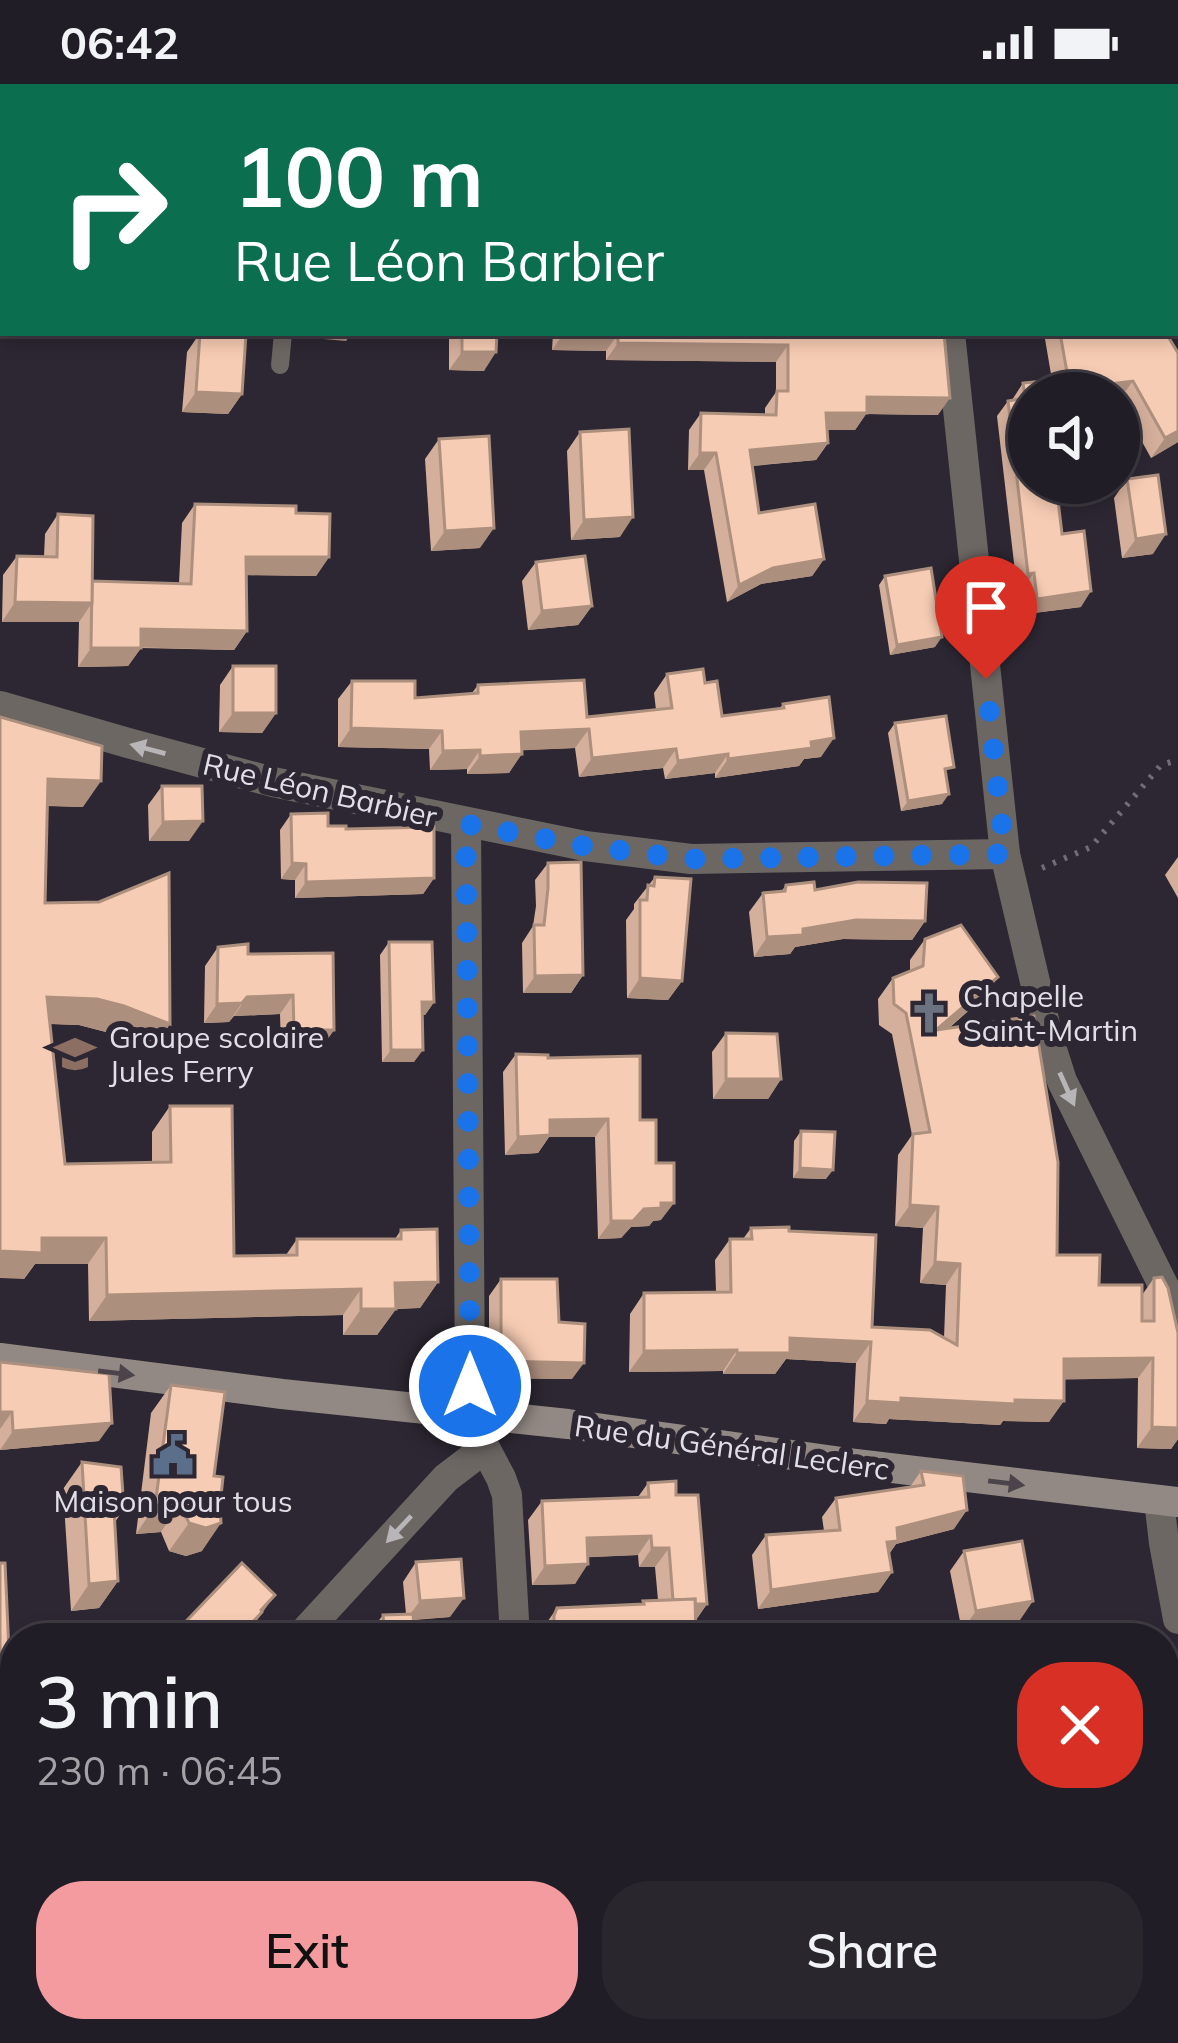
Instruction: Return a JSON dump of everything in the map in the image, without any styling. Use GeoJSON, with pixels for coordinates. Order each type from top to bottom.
{"type":"FeatureCollection","features":[{"type":"Feature","properties":{"kind":"street"},"geometry":{"type":"LineString","coordinates":[[950,336],[1008,868],[1062,1081],[1178,1315]]}},
{"type":"Feature","properties":{"kind":"street","name":"Rue Léon Barbier"},"geometry":{"type":"LineString","coordinates":[[0,706],[273,782],[584,846],[691,859],[1008,868]]}},
{"type":"Feature","properties":{"kind":"street"},"geometry":{"type":"LineString","coordinates":[[466,824],[473,1415],[475,1430],[507,1496],[514,1623]]}},
{"type":"Feature","properties":{"kind":"street","name":"Rue du Général Leclerc"},"geometry":{"type":"LineString","coordinates":[[0,1358],[1168,1501]]}},
{"type":"Feature","properties":{"kind":"street"},"geometry":{"type":"LineString","coordinates":[[313,1623],[446,1478],[484,1449]]}},
{"type":"Feature","properties":{"kind":"street"},"geometry":{"type":"LineString","coordinates":[[1168,1501],[1164,1543],[1178,1619]]}},
{"type":"Feature","properties":{"kind":"lane"},"geometry":{"type":"LineString","coordinates":[[280,364],[283,336]]}},
{"type":"Feature","properties":{"kind":"path"},"geometry":{"type":"LineString","coordinates":[[1008,868],[1091,847],[1161,765],[1178,760]]}},
{"type":"Feature","properties":{"kind":"building"},"geometry":{"type":"Polygon","coordinates":[[[200,336],[246,336],[242,394],[196,392],[200,336]]]}},
{"type":"Feature","properties":{"kind":"building"},"geometry":{"type":"Polygon","coordinates":[[[462,336],[497,336],[496,352],[462,352],[462,336]]]}},
{"type":"Feature","properties":{"kind":"building"},"geometry":{"type":"Polygon","coordinates":[[[618,336],[944,336],[950,398],[867,397],[867,413],[826,413],[828,443],[750,450],[759,513],[815,504],[824,559],[773,568],[739,585],[716,453],[700,453],[701,413],[776,415],[777,391],[788,391],[788,345],[618,343],[618,336]]]}},
{"type":"Feature","properties":{"kind":"building"},"geometry":{"type":"Polygon","coordinates":[[[1061,336],[1168,336],[1178,353],[1178,431],[1165,438],[1140,393],[1140,372],[1067,372],[1061,336]]]}},
{"type":"Feature","properties":{"kind":"building"},"geometry":{"type":"Polygon","coordinates":[[[629,429],[633,517],[584,520],[580,432],[629,429]]]}},
{"type":"Feature","properties":{"kind":"building"},"geometry":{"type":"Polygon","coordinates":[[[489,436],[494,528],[445,531],[439,439],[489,436]]]}},
{"type":"Feature","properties":{"kind":"building"},"geometry":{"type":"Polygon","coordinates":[[[1158,475],[1166,534],[1136,539],[1131,504],[1140,504],[1140,477],[1158,475]]]}},
{"type":"Feature","properties":{"kind":"building"},"geometry":{"type":"Polygon","coordinates":[[[195,504],[296,506],[296,513],[330,514],[329,557],[246,557],[247,631],[141,629],[141,648],[91,648],[92,581],[191,584],[195,504]]]}},
{"type":"Feature","properties":{"kind":"building"},"geometry":{"type":"Polygon","coordinates":[[[1020,504],[1058,504],[1062,534],[1084,531],[1091,591],[1037,599],[1034,573],[1028,574],[1020,504]]]}},
{"type":"Feature","properties":{"kind":"building"},"geometry":{"type":"Polygon","coordinates":[[[58,514],[93,516],[92,603],[15,602],[17,556],[57,557],[58,514]]]}},
{"type":"Feature","properties":{"kind":"building"},"geometry":{"type":"Polygon","coordinates":[[[585,556],[592,606],[542,611],[536,562],[585,556]]]}},
{"type":"Feature","properties":{"kind":"building"},"geometry":{"type":"Polygon","coordinates":[[[931,568],[942,637],[897,645],[885,576],[931,568]]]}},
{"type":"Feature","properties":{"kind":"building"},"geometry":{"type":"Polygon","coordinates":[[[233,666],[276,666],[276,713],[233,713],[233,666]]]}},
{"type":"Feature","properties":{"kind":"building"},"geometry":{"type":"Polygon","coordinates":[[[703,669],[705,683],[717,681],[722,716],[829,697],[834,738],[811,742],[812,748],[678,761],[676,749],[592,758],[589,729],[521,732],[522,754],[480,756],[480,750],[443,751],[442,731],[351,728],[352,681],[415,681],[415,698],[478,693],[478,685],[584,680],[587,717],[672,708],[667,674],[703,669]]]}},
{"type":"Feature","properties":{"kind":"building"},"geometry":{"type":"Polygon","coordinates":[[[946,716],[954,767],[945,769],[949,794],[908,801],[895,723],[946,716]]]}},
{"type":"Feature","properties":{"kind":"building"},"geometry":{"type":"Polygon","coordinates":[[[0,717],[102,746],[101,781],[48,779],[45,903],[99,902],[169,873],[170,1024],[97,999],[47,997],[65,1164],[171,1162],[170,1106],[232,1106],[234,1256],[297,1255],[297,1239],[401,1239],[401,1230],[437,1229],[438,1282],[395,1283],[396,1309],[361,1309],[361,1289],[107,1295],[106,1238],[42,1238],[42,1253],[0,1251],[0,717]]]}},
{"type":"Feature","properties":{"kind":"building"},"geometry":{"type":"Polygon","coordinates":[[[162,786],[202,786],[203,821],[163,822],[162,786]]]}},
{"type":"Feature","properties":{"kind":"building"},"geometry":{"type":"Polygon","coordinates":[[[328,813],[328,826],[346,829],[434,827],[434,878],[306,882],[306,864],[292,863],[291,814],[328,813]]]}},
{"type":"Feature","properties":{"kind":"building"},"geometry":{"type":"Polygon","coordinates":[[[581,862],[583,975],[535,976],[534,925],[544,925],[548,863],[581,862]]]}},
{"type":"Feature","properties":{"kind":"building"},"geometry":{"type":"Polygon","coordinates":[[[655,877],[691,879],[682,981],[640,978],[640,900],[647,900],[648,885],[654,886],[655,877]]]}},
{"type":"Feature","properties":{"kind":"building"},"geometry":{"type":"Polygon","coordinates":[[[814,882],[815,890],[858,882],[927,883],[925,921],[856,920],[803,929],[803,935],[767,937],[763,893],[814,882]]]}},
{"type":"Feature","properties":{"kind":"building"},"geometry":{"type":"Polygon","coordinates":[[[961,925],[998,977],[936,1030],[1034,1016],[1058,1162],[1057,1255],[1100,1255],[1099,1285],[1142,1285],[1142,1321],[1154,1321],[1154,1278],[1162,1277],[1178,1333],[1178,1428],[1152,1427],[1153,1358],[1064,1359],[1064,1401],[1015,1400],[1015,1404],[901,1398],[901,1403],[867,1401],[871,1342],[790,1338],[790,1353],[644,1351],[644,1293],[731,1292],[730,1239],[752,1239],[751,1228],[789,1227],[789,1231],[876,1235],[872,1327],[930,1330],[957,1345],[960,1264],[935,1262],[938,1207],[910,1205],[913,1134],[930,1132],[906,1013],[894,1004],[893,978],[923,966],[925,939],[961,925]]]}},
{"type":"Feature","properties":{"kind":"building"},"geometry":{"type":"Polygon","coordinates":[[[389,942],[432,942],[434,1002],[422,1002],[423,1050],[391,1050],[389,942]]]}},
{"type":"Feature","properties":{"kind":"building"},"geometry":{"type":"Polygon","coordinates":[[[248,944],[248,954],[333,953],[334,1030],[294,1030],[293,995],[217,1004],[218,947],[248,944]]]}},
{"type":"Feature","properties":{"kind":"building"},"geometry":{"type":"Polygon","coordinates":[[[726,1033],[777,1034],[781,1079],[726,1079],[726,1033]]]}},
{"type":"Feature","properties":{"kind":"building"},"geometry":{"type":"Polygon","coordinates":[[[516,1054],[640,1056],[640,1120],[656,1120],[656,1163],[674,1163],[674,1203],[644,1209],[633,1221],[611,1221],[608,1119],[550,1120],[550,1135],[518,1137],[516,1054]]]}},
{"type":"Feature","properties":{"kind":"building"},"geometry":{"type":"Polygon","coordinates":[[[801,1131],[835,1132],[833,1170],[800,1168],[801,1131]]]}},
{"type":"Feature","properties":{"kind":"building"},"geometry":{"type":"Polygon","coordinates":[[[501,1279],[557,1279],[559,1322],[585,1324],[584,1363],[501,1361],[501,1279]]]}},
{"type":"Feature","properties":{"kind":"building"},"geometry":{"type":"Polygon","coordinates":[[[0,1362],[109,1374],[112,1423],[13,1431],[12,1412],[0,1412],[0,1362]]]}},
{"type":"Feature","properties":{"kind":"building"},"geometry":{"type":"Polygon","coordinates":[[[171,1385],[225,1392],[214,1476],[223,1477],[221,1523],[206,1528],[189,1523],[180,1504],[155,1506],[171,1385]]]}},
{"type":"Feature","properties":{"kind":"building"},"geometry":{"type":"Polygon","coordinates":[[[82,1462],[121,1467],[124,1509],[114,1509],[118,1581],[89,1584],[82,1462]]]}},
{"type":"Feature","properties":{"kind":"building"},"geometry":{"type":"Polygon","coordinates":[[[921,1471],[963,1476],[967,1510],[897,1528],[898,1541],[887,1542],[892,1572],[771,1590],[766,1535],[840,1530],[836,1498],[924,1485],[921,1471]]]}},
{"type":"Feature","properties":{"kind":"building"},"geometry":{"type":"Polygon","coordinates":[[[676,1481],[676,1495],[698,1495],[707,1604],[673,1600],[669,1548],[652,1548],[651,1536],[587,1538],[588,1564],[545,1566],[542,1501],[649,1497],[648,1483],[676,1481]]]}},
{"type":"Feature","properties":{"kind":"building"},"geometry":{"type":"Polygon","coordinates":[[[1022,1541],[1033,1601],[976,1611],[964,1551],[1022,1541]]]}},
{"type":"Feature","properties":{"kind":"building"},"geometry":{"type":"Polygon","coordinates":[[[461,1559],[464,1598],[420,1601],[416,1562],[461,1559]]]}},
{"type":"Feature","properties":{"kind":"building"},"geometry":{"type":"Polygon","coordinates":[[[0,1563],[5,1563],[8,1623],[0,1623],[0,1563]]]}},
{"type":"Feature","properties":{"kind":"building"},"geometry":{"type":"Polygon","coordinates":[[[242,1563],[275,1595],[252,1623],[184,1623],[242,1563]]]}},
{"type":"Feature","properties":{"kind":"building"},"geometry":{"type":"Polygon","coordinates":[[[695,1599],[696,1623],[554,1623],[557,1608],[695,1599]]]}},
{"type":"Feature","properties":{"kind":"building"},"geometry":{"type":"Polygon","coordinates":[[[413,1614],[414,1623],[384,1623],[383,1615],[413,1614]]]}},
{"type":"Feature","properties":{"kind":"place","name":"Chapelle Saint-Martin"},"geometry":{"type":"Point","coordinates":[929,1013]}},
{"type":"Feature","properties":{"kind":"place","name":"Groupe scolaire Jules Ferry"},"geometry":{"type":"Point","coordinates":[75,1054]}},
{"type":"Feature","properties":{"kind":"place","name":"Maison pour tous"},"geometry":{"type":"Point","coordinates":[173,1455]}},
{"type":"Feature","properties":{"kind":"route"},"geometry":{"type":"LineString","coordinates":[[470,1386],[466,824],[584,846],[691,859],[1005,854],[986,679]]}}]}
